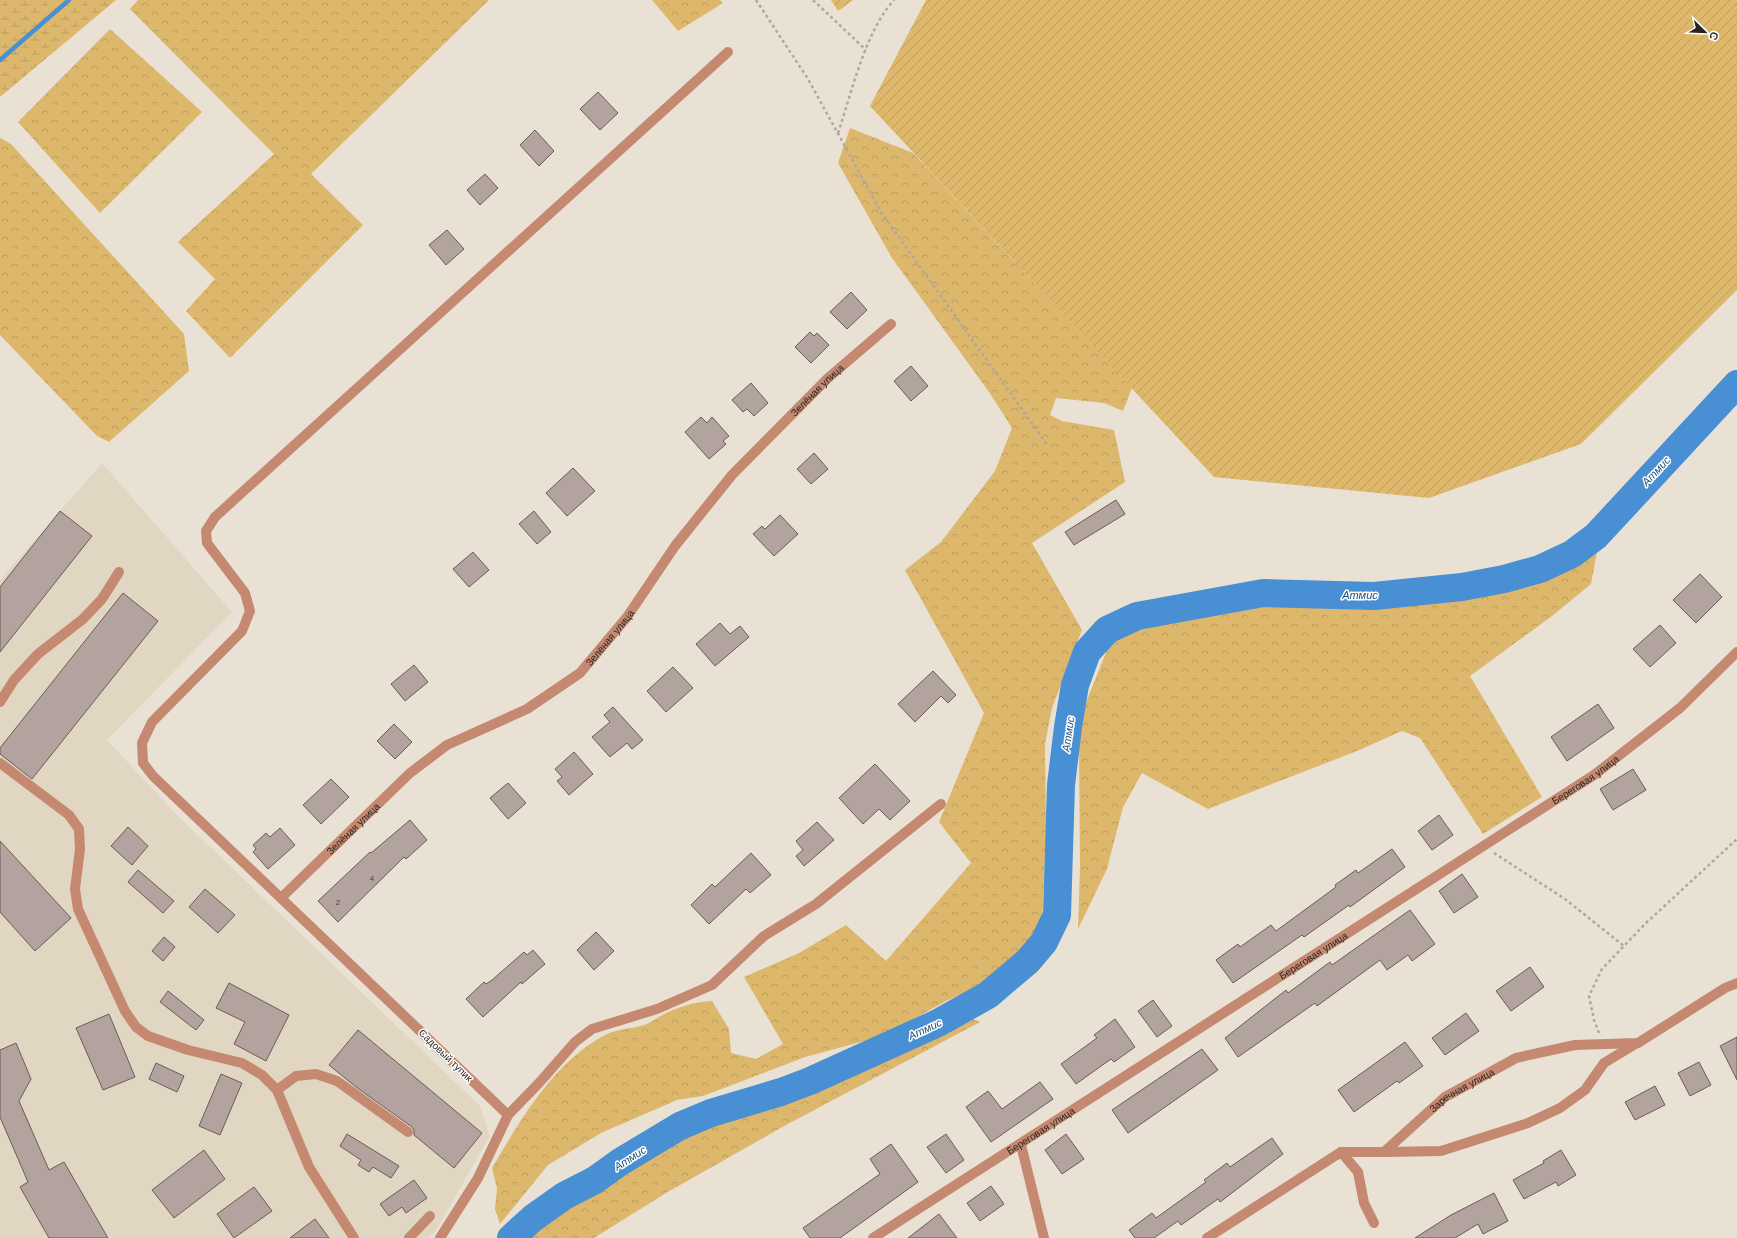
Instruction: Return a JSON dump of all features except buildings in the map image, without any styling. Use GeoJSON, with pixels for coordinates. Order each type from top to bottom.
{"type":"FeatureCollection","features":[{"type":"Feature","properties":{"kind":"street","name":"Садовый тупик"},"geometry":{"type":"LineString","coordinates":[[508,1115],[153,776],[143,763],[142,743],[152,722],[242,631],[250,611],[245,594],[207,543],[206,531],[215,517],[728,52]]}},
{"type":"Feature","properties":{"kind":"street","name":"Зелёная улица"},"geometry":{"type":"LineString","coordinates":[[281,898],[416,768],[447,745],[527,709],[580,673],[627,617],[675,546],[732,475],[828,378],[891,324]]}},
{"type":"Feature","properties":{"kind":"street"},"geometry":{"type":"LineString","coordinates":[[0,702],[14,680],[38,654],[83,619],[102,599],[119,572]]}},
{"type":"Feature","properties":{"kind":"street","name":"Береговая улица"},"geometry":{"type":"LineString","coordinates":[[873,1238],[1021,1145],[1483,845],[1594,775],[1680,708],[1737,652]]}},
{"type":"Feature","properties":{"kind":"street"},"geometry":{"type":"LineString","coordinates":[[0,763],[69,815],[79,829],[80,849],[75,889],[78,909],[125,1011],[136,1027],[148,1036],[188,1050],[242,1063],[262,1075],[277,1090],[309,1167],[354,1238]]}},
{"type":"Feature","properties":{"kind":"street"},"geometry":{"type":"LineString","coordinates":[[440,1238],[478,1178],[508,1115],[539,1083],[575,1042],[592,1029],[657,1009],[712,985],[764,936],[816,904],[941,804]]}},
{"type":"Feature","properties":{"kind":"street"},"geometry":{"type":"LineString","coordinates":[[1207,1238],[1341,1152],[1441,1151],[1528,1123],[1560,1108],[1585,1090],[1604,1063],[1724,988],[1737,983]]}},
{"type":"Feature","properties":{"kind":"street","name":"Заречная улица"},"geometry":{"type":"LineString","coordinates":[[1384,1152],[1445,1097],[1516,1058],[1575,1045],[1638,1043]]}},
{"type":"Feature","properties":{"kind":"street"},"geometry":{"type":"LineString","coordinates":[[277,1090],[296,1076],[316,1074],[337,1081],[408,1132]]}},
{"type":"Feature","properties":{"kind":"street"},"geometry":{"type":"LineString","coordinates":[[1021,1145],[1044,1238]]}},
{"type":"Feature","properties":{"kind":"street"},"geometry":{"type":"LineString","coordinates":[[1341,1152],[1358,1172],[1364,1203],[1374,1223]]}},
{"type":"Feature","properties":{"kind":"street"},"geometry":{"type":"LineString","coordinates":[[409,1238],[430,1216]]}},
{"type":"Feature","properties":{"kind":"path"},"geometry":{"type":"LineString","coordinates":[[756,0],[808,80],[881,212],[1048,446]]}},
{"type":"Feature","properties":{"kind":"path"},"geometry":{"type":"LineString","coordinates":[[813,0],[866,50]]}},
{"type":"Feature","properties":{"kind":"path"},"geometry":{"type":"LineString","coordinates":[[838,133],[866,50],[887,8],[894,0]]}},
{"type":"Feature","properties":{"kind":"path"},"geometry":{"type":"LineString","coordinates":[[1603,1044],[1594,1020],[1589,996],[1602,969],[1624,946],[1737,839]]}},
{"type":"Feature","properties":{"kind":"path"},"geometry":{"type":"LineString","coordinates":[[1483,845],[1565,899],[1624,946]]}},
{"type":"Feature","properties":{"kind":"shaded area"},"geometry":{"type":"Polygon","coordinates":[[[102,463],[232,612],[107,740],[179,817],[480,1106],[490,1136],[435,1232],[429,1238],[0,1238],[0,580],[102,463]]]}},
{"type":"Feature","properties":{"kind":"green space"},"geometry":{"type":"Polygon","coordinates":[[[0,0],[116,0],[0,97],[0,0]]]}},
{"type":"Feature","properties":{"kind":"green space"},"geometry":{"type":"Polygon","coordinates":[[[138,0],[489,0],[311,174],[363,225],[230,358],[186,311],[215,279],[178,242],[274,154],[130,9],[138,0]]]}},
{"type":"Feature","properties":{"kind":"green space"},"geometry":{"type":"Polygon","coordinates":[[[652,0],[720,0],[723,3],[678,31],[652,0]]]}},
{"type":"Feature","properties":{"kind":"green space"},"geometry":{"type":"Polygon","coordinates":[[[831,0],[853,0],[838,11],[831,0]]]}},
{"type":"Feature","properties":{"kind":"green space"},"geometry":{"type":"Polygon","coordinates":[[[926,0],[1736,0],[1737,290],[1581,444],[1429,498],[1214,477],[870,106],[926,0]]]}},
{"type":"Feature","properties":{"kind":"green space"},"geometry":{"type":"Polygon","coordinates":[[[110,29],[202,112],[100,213],[18,122],[110,29]]]}},
{"type":"Feature","properties":{"kind":"green space"},"geometry":{"type":"Polygon","coordinates":[[[850,128],[913,153],[1132,388],[1123,411],[1104,403],[1056,398],[1050,415],[1062,421],[1114,430],[1125,482],[1032,543],[1082,630],[1052,708],[1045,744],[1046,831],[1042,924],[1035,939],[1022,954],[972,990],[946,1001],[910,1021],[868,1040],[805,1057],[703,1096],[677,1100],[601,1133],[548,1165],[500,1224],[495,1209],[497,1188],[492,1168],[515,1130],[540,1094],[554,1076],[586,1047],[609,1033],[644,1025],[680,1007],[699,1002],[712,1001],[729,1029],[731,1053],[756,1059],[783,1044],[744,977],[799,953],[846,925],[886,961],[971,863],[939,822],[984,713],[905,570],[941,542],[995,471],[1012,428],[989,392],[892,258],[838,163],[850,128]]]}},
{"type":"Feature","properties":{"kind":"green space"},"geometry":{"type":"Polygon","coordinates":[[[0,138],[11,144],[184,334],[189,371],[109,442],[97,436],[0,335],[0,138]]]}},
{"type":"Feature","properties":{"kind":"green space"},"geometry":{"type":"Polygon","coordinates":[[[1597,552],[1591,584],[1552,616],[1470,676],[1542,797],[1483,834],[1420,738],[1402,731],[1357,751],[1208,809],[1142,773],[1123,807],[1107,869],[1078,929],[1080,866],[1079,745],[1085,705],[1107,650],[1125,629],[1136,624],[1179,618],[1208,608],[1240,605],[1350,601],[1388,603],[1525,576],[1586,553],[1597,552]]]}},
{"type":"Feature","properties":{"kind":"green space"},"geometry":{"type":"Polygon","coordinates":[[[966,1016],[980,1022],[786,1125],[666,1193],[594,1238],[526,1238],[556,1216],[583,1192],[609,1175],[648,1157],[694,1128],[724,1118],[762,1099],[804,1093],[859,1071],[966,1016]]]}},
{"type":"Feature","properties":{"kind":"waterway"},"geometry":{"type":"LineString","coordinates":[[0,60],[69,0]]}},
{"type":"Feature","properties":{"kind":"waterway","name":"Атмис"},"geometry":{"type":"LineString","coordinates":[[511,1238],[533,1218],[564,1196],[595,1180],[620,1162],[680,1126],[711,1113],[781,1092],[810,1081],[938,1023],[988,995],[1028,961],[1044,942],[1057,915],[1061,785],[1075,685],[1087,652],[1107,630],[1137,616],[1263,593],[1374,596],[1462,587],[1504,579],[1540,569],[1572,554],[1596,536],[1737,384]]}}]}
